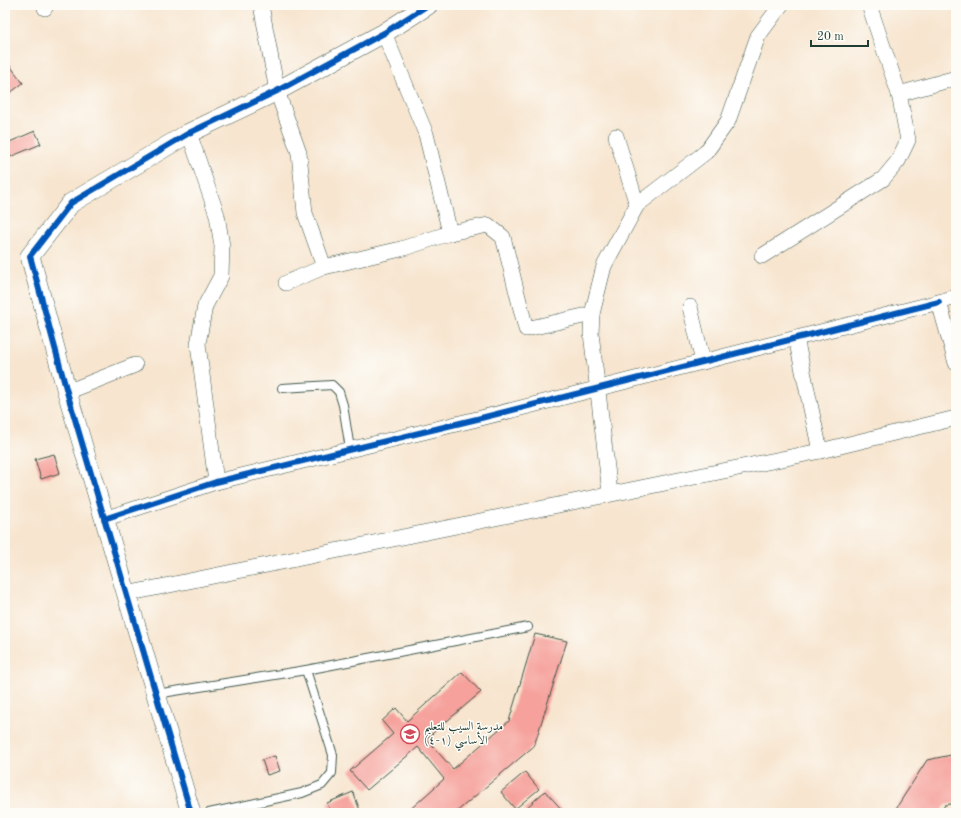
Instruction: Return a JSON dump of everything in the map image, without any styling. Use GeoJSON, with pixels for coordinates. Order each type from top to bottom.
{"type":"FeatureCollection","features":[{"type":"Feature","properties":{"kind":"street"},"geometry":{"type":"LineString","coordinates":[[261,5],[277,91],[300,153],[305,213],[324,267]]}},
{"type":"Feature","properties":{"kind":"street"},"geometry":{"type":"LineString","coordinates":[[191,813],[66,392],[30,256],[71,203],[189,133],[277,91],[384,33],[428,5]]}},
{"type":"Feature","properties":{"kind":"street"},"geometry":{"type":"LineString","coordinates":[[610,493],[596,388],[591,333],[592,314],[604,266],[637,204],[706,152],[728,121],[758,36],[781,5]]}},
{"type":"Feature","properties":{"kind":"street"},"geometry":{"type":"LineString","coordinates":[[762,256],[883,179],[898,161],[908,140],[899,94],[869,5]]}},
{"type":"Feature","properties":{"kind":"street"},"geometry":{"type":"LineString","coordinates":[[384,33],[426,134],[450,233]]}},
{"type":"Feature","properties":{"kind":"street"},"geometry":{"type":"LineString","coordinates":[[899,94],[956,78]]}},
{"type":"Feature","properties":{"kind":"street"},"geometry":{"type":"LineString","coordinates":[[189,133],[217,215],[222,246],[221,276],[205,306],[198,344],[216,482]]}},
{"type":"Feature","properties":{"kind":"street"},"geometry":{"type":"LineString","coordinates":[[616,136],[637,204]]}},
{"type":"Feature","properties":{"kind":"street"},"geometry":{"type":"LineString","coordinates":[[286,283],[324,267],[401,249],[450,233],[488,225],[503,237],[526,329],[592,314]]}},
{"type":"Feature","properties":{"kind":"street"},"geometry":{"type":"LineString","coordinates":[[104,519],[216,482],[703,362],[956,297]]}},
{"type":"Feature","properties":{"kind":"street"},"geometry":{"type":"LineString","coordinates":[[939,302],[956,363]]}},
{"type":"Feature","properties":{"kind":"street"},"geometry":{"type":"LineString","coordinates":[[690,307],[703,362]]}},
{"type":"Feature","properties":{"kind":"street"},"geometry":{"type":"LineString","coordinates":[[796,338],[820,451]]}},
{"type":"Feature","properties":{"kind":"street"},"geometry":{"type":"LineString","coordinates":[[66,392],[135,365]]}},
{"type":"Feature","properties":{"kind":"street"},"geometry":{"type":"LineString","coordinates":[[126,594],[610,493],[820,451],[956,418]]}},
{"type":"Feature","properties":{"kind":"lane"},"geometry":{"type":"LineString","coordinates":[[282,388],[332,385],[339,392],[343,405],[350,450]]}},
{"type":"Feature","properties":{"kind":"lane"},"geometry":{"type":"LineString","coordinates":[[155,694],[306,670],[528,627]]}},
{"type":"Feature","properties":{"kind":"lane"},"geometry":{"type":"LineString","coordinates":[[209,813],[302,793],[322,785],[332,773],[333,755],[306,670]]}},
{"type":"Feature","properties":{"kind":"building"},"geometry":{"type":"Polygon","coordinates":[[[5,59],[23,83],[5,97],[5,59]]]}},
{"type":"Feature","properties":{"kind":"building"},"geometry":{"type":"Polygon","coordinates":[[[35,131],[41,144],[5,159],[5,144],[35,131]]]}},
{"type":"Feature","properties":{"kind":"building"},"geometry":{"type":"Polygon","coordinates":[[[54,454],[60,473],[41,479],[35,459],[54,454]]]}},
{"type":"Feature","properties":{"kind":"building"},"geometry":{"type":"Polygon","coordinates":[[[535,634],[567,641],[534,746],[455,813],[406,813],[444,779],[418,747],[367,790],[350,771],[393,734],[382,721],[396,708],[407,721],[462,672],[481,692],[426,739],[453,769],[509,721],[535,634]]]}},
{"type":"Feature","properties":{"kind":"building"},"geometry":{"type":"Polygon","coordinates":[[[956,754],[956,803],[945,805],[940,813],[893,813],[927,760],[956,754]]]}},
{"type":"Feature","properties":{"kind":"building"},"geometry":{"type":"Polygon","coordinates":[[[275,756],[280,771],[267,775],[262,760],[275,756]]]}},
{"type":"Feature","properties":{"kind":"building"},"geometry":{"type":"Polygon","coordinates":[[[525,772],[539,789],[515,809],[501,792],[525,772]]]}},
{"type":"Feature","properties":{"kind":"building"},"geometry":{"type":"Polygon","coordinates":[[[545,791],[565,813],[527,813],[524,810],[545,791]]]}},
{"type":"Feature","properties":{"kind":"building"},"geometry":{"type":"Polygon","coordinates":[[[353,792],[361,813],[331,813],[327,803],[353,792]]]}},
{"type":"Feature","properties":{"kind":"cycle path"},"geometry":{"type":"LineString","coordinates":[[191,813],[67,392],[30,256],[71,203],[189,133],[277,91],[384,33],[428,5]]}},
{"type":"Feature","properties":{"kind":"cycle path"},"geometry":{"type":"LineString","coordinates":[[104,519],[216,482],[477,419],[939,302]]}},
{"type":"Feature","properties":{"kind":"place","name":"مدرسة السيب للتعليم الأساسي (١-٤)"},"geometry":{"type":"Point","coordinates":[410,734]}}]}
